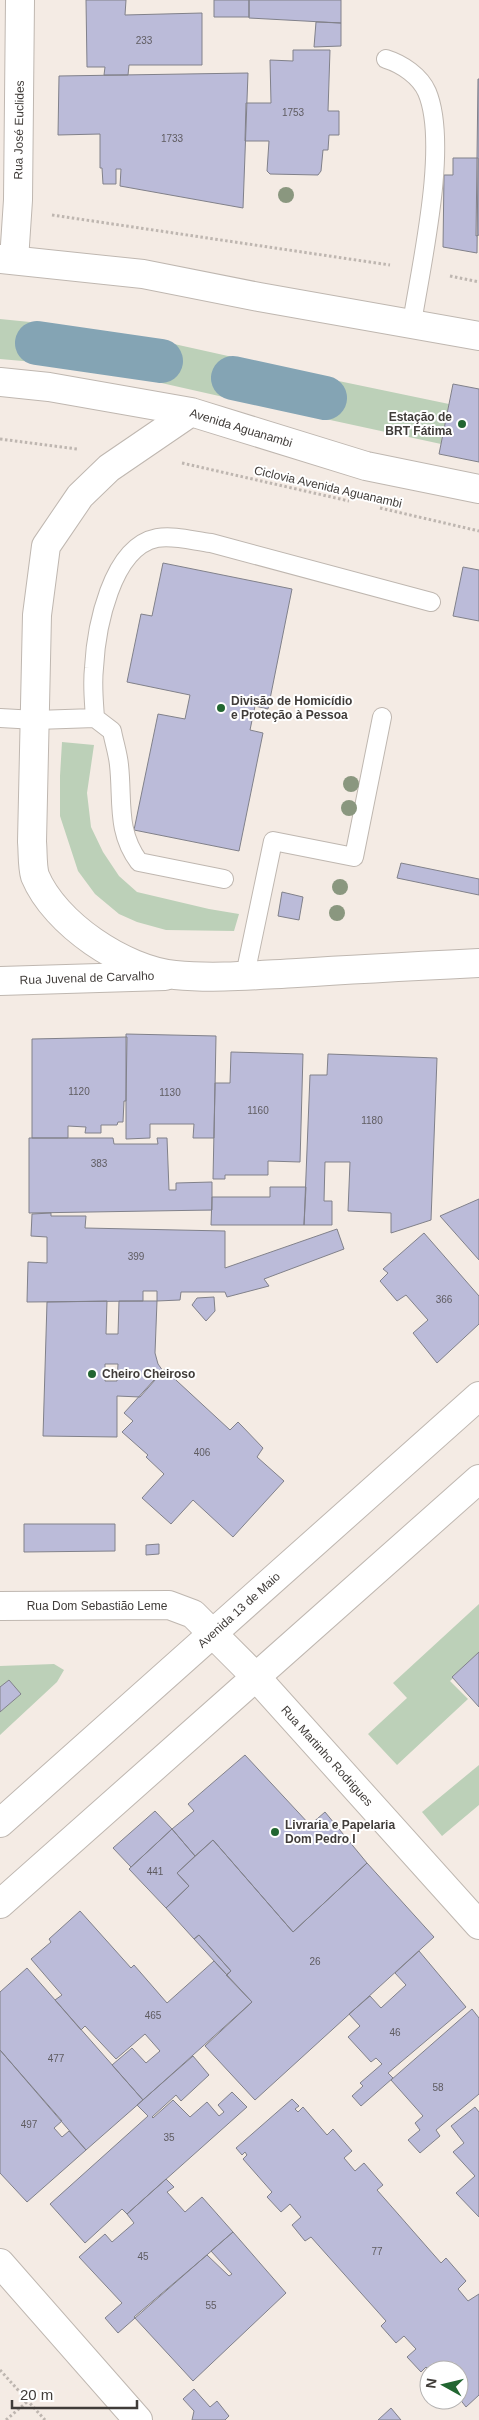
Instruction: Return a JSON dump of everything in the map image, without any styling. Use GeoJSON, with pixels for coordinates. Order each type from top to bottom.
{"type":"FeatureCollection","features":[{"type":"Feature","properties":{"kind":"main road","name":"Rua José Euclides"},"geometry":{"type":"LineString","coordinates":[[7,259],[18,212],[20,0]]}},
{"type":"Feature","properties":{"kind":"main road"},"geometry":{"type":"LineString","coordinates":[[7,259],[143,274],[259,297],[479,336]]}},
{"type":"Feature","properties":{"kind":"main road","name":"Avenida Aguanambi"},"geometry":{"type":"LineString","coordinates":[[0,382],[49,387],[191,412],[366,466],[479,489]]}},
{"type":"Feature","properties":{"kind":"main road"},"geometry":{"type":"LineString","coordinates":[[191,412],[109,468],[80,496],[46,546],[37,615],[32,842],[35,874],[50,902],[72,924],[94,941],[126,962],[174,975],[245,975],[479,963]]}},
{"type":"Feature","properties":{"kind":"main road","name":"Rua Juvenal de Carvalho"},"geometry":{"type":"LineString","coordinates":[[0,981],[174,975]]}},
{"type":"Feature","properties":{"kind":"main road","name":"Avenida 13 de Maio"},"geometry":{"type":"LineString","coordinates":[[0,1823],[479,1396]]}},
{"type":"Feature","properties":{"kind":"main road"},"geometry":{"type":"LineString","coordinates":[[0,1904],[479,1479]]}},
{"type":"Feature","properties":{"kind":"main road","name":"Rua Dom Sebastião Leme"},"geometry":{"type":"LineString","coordinates":[[0,1606],[169,1605],[193,1614],[256,1677]]}},
{"type":"Feature","properties":{"kind":"main road","name":"Rua Martinho Rodrigues"},"geometry":{"type":"LineString","coordinates":[[256,1677],[479,1925]]}},
{"type":"Feature","properties":{"kind":"main road"},"geometry":{"type":"LineString","coordinates":[[0,2263],[138,2420]]}},
{"type":"Feature","properties":{"kind":"lane"},"geometry":{"type":"LineString","coordinates":[[386,59],[396,62],[415,75],[426,91],[434,119],[436,143],[430,205],[412,323]]}},
{"type":"Feature","properties":{"kind":"lane"},"geometry":{"type":"LineString","coordinates":[[95,718],[94,668],[101,623],[114,578],[129,555],[143,544],[158,538],[181,538],[211,543],[431,602]]}},
{"type":"Feature","properties":{"kind":"lane"},"geometry":{"type":"LineString","coordinates":[[245,975],[273,841],[354,857],[382,717]]}},
{"type":"Feature","properties":{"kind":"lane"},"geometry":{"type":"LineString","coordinates":[[0,718],[36,720],[95,718],[112,730],[119,764],[121,816],[128,848],[139,862],[224,879]]}},
{"type":"Feature","properties":{"kind":"path"},"geometry":{"type":"LineString","coordinates":[[71,217],[391,265],[479,282]]}},
{"type":"Feature","properties":{"kind":"path","name":"Ciclovia Avenida Aguanambi"},"geometry":{"type":"LineString","coordinates":[[173,460],[355,502]]}},
{"type":"Feature","properties":{"kind":"path","name":"Ciclovia Avenida Aguanambi"},"geometry":{"type":"LineString","coordinates":[[374,507],[479,531]]}},
{"type":"Feature","properties":{"kind":"path"},"geometry":{"type":"LineString","coordinates":[[0,2370],[45,2420]]}},
{"type":"Feature","properties":{"kind":"path"},"geometry":{"type":"LineString","coordinates":[[6,2420],[28,2401]]}},
{"type":"Feature","properties":{"kind":"green space"},"geometry":{"type":"Polygon","coordinates":[[[0,319],[40,323],[34,362],[0,359],[0,319]]]}},
{"type":"Feature","properties":{"kind":"green space"},"geometry":{"type":"Polygon","coordinates":[[[165,342],[237,358],[228,398],[157,382],[165,342]]]}},
{"type":"Feature","properties":{"kind":"green space"},"geometry":{"type":"Polygon","coordinates":[[[329,379],[449,404],[441,444],[321,418],[329,379]]]}},
{"type":"Feature","properties":{"kind":"green space"},"geometry":{"type":"Polygon","coordinates":[[[62,742],[94,745],[87,793],[91,827],[103,852],[119,876],[137,892],[239,914],[234,931],[166,930],[137,922],[119,914],[95,894],[78,871],[60,816],[62,742]]]}},
{"type":"Feature","properties":{"kind":"green space"},"geometry":{"type":"Polygon","coordinates":[[[479,1604],[479,1654],[450,1681],[468,1699],[397,1765],[368,1734],[407,1698],[393,1683],[479,1604]]]}},
{"type":"Feature","properties":{"kind":"green space"},"geometry":{"type":"Polygon","coordinates":[[[54,1664],[64,1670],[57,1682],[0,1735],[0,1666],[54,1664]]]}},
{"type":"Feature","properties":{"kind":"green space"},"geometry":{"type":"Polygon","coordinates":[[[479,1765],[479,1805],[442,1836],[422,1812],[479,1765]]]}},
{"type":"Feature","properties":{"kind":"building"},"geometry":{"type":"Polygon","coordinates":[[[86,0],[126,0],[125,15],[202,13],[202,65],[129,65],[128,75],[104,75],[105,67],[87,67],[86,0]]]}},
{"type":"Feature","properties":{"kind":"building"},"geometry":{"type":"Polygon","coordinates":[[[214,0],[249,0],[249,17],[214,17],[214,0]]]}},
{"type":"Feature","properties":{"kind":"building"},"geometry":{"type":"Polygon","coordinates":[[[249,0],[341,0],[341,23],[249,18],[249,0]]]}},
{"type":"Feature","properties":{"kind":"building"},"geometry":{"type":"Polygon","coordinates":[[[316,22],[341,23],[341,46],[314,47],[316,22]]]}},
{"type":"Feature","properties":{"kind":"building"},"geometry":{"type":"Polygon","coordinates":[[[293,50],[330,50],[328,111],[339,111],[339,135],[329,135],[328,150],[323,150],[321,171],[318,175],[270,174],[267,171],[269,141],[245,141],[246,103],[271,103],[270,60],[293,61],[293,50]]]}},
{"type":"Feature","properties":{"kind":"building"},"geometry":{"type":"Polygon","coordinates":[[[248,73],[243,208],[120,186],[121,169],[116,169],[116,184],[103,184],[102,168],[100,168],[100,134],[58,135],[59,76],[248,73]]]}},
{"type":"Feature","properties":{"kind":"building"},"geometry":{"type":"Polygon","coordinates":[[[478,79],[479,235],[476,236],[478,79]]]}},
{"type":"Feature","properties":{"kind":"building"},"geometry":{"type":"Polygon","coordinates":[[[453,158],[478,158],[477,253],[443,247],[444,175],[453,175],[453,158]]]}},
{"type":"Feature","properties":{"kind":"building","name":"Estação de BRT Fátima"},"geometry":{"type":"Polygon","coordinates":[[[453,384],[479,389],[479,462],[439,454],[453,384]]]}},
{"type":"Feature","properties":{"kind":"building","name":"Divisão de Homicídio e Proteção à Pessoa"},"geometry":{"type":"Polygon","coordinates":[[[163,563],[292,589],[268,709],[255,706],[250,730],[263,733],[239,851],[134,830],[158,714],[185,719],[190,695],[127,682],[141,614],[152,616],[163,563]]]}},
{"type":"Feature","properties":{"kind":"building"},"geometry":{"type":"Polygon","coordinates":[[[463,567],[479,570],[479,621],[453,616],[463,567]]]}},
{"type":"Feature","properties":{"kind":"building"},"geometry":{"type":"Polygon","coordinates":[[[401,863],[479,879],[479,895],[397,878],[401,863]]]}},
{"type":"Feature","properties":{"kind":"building"},"geometry":{"type":"Polygon","coordinates":[[[282,892],[303,897],[299,920],[278,916],[282,892]]]}},
{"type":"Feature","properties":{"kind":"building"},"geometry":{"type":"Polygon","coordinates":[[[126,1034],[216,1036],[214,1138],[193,1138],[194,1124],[150,1124],[150,1138],[126,1139],[126,1034]]]}},
{"type":"Feature","properties":{"kind":"building"},"geometry":{"type":"Polygon","coordinates":[[[127,1037],[126,1101],[124,1101],[123,1122],[118,1122],[117,1125],[101,1125],[101,1133],[85,1133],[86,1127],[68,1126],[68,1138],[32,1138],[32,1039],[127,1037]]]}},
{"type":"Feature","properties":{"kind":"building"},"geometry":{"type":"Polygon","coordinates":[[[231,1052],[303,1054],[300,1162],[268,1161],[268,1175],[225,1175],[225,1179],[213,1179],[215,1083],[230,1083],[231,1052]]]}},
{"type":"Feature","properties":{"kind":"building"},"geometry":{"type":"Polygon","coordinates":[[[328,1054],[437,1058],[431,1220],[391,1233],[391,1213],[348,1211],[350,1162],[325,1162],[324,1201],[332,1201],[332,1225],[304,1225],[310,1075],[327,1075],[328,1054]]]}},
{"type":"Feature","properties":{"kind":"building"},"geometry":{"type":"Polygon","coordinates":[[[29,1138],[113,1138],[114,1144],[158,1144],[157,1138],[167,1138],[169,1190],[176,1190],[176,1183],[212,1182],[212,1210],[29,1213],[29,1138]]]}},
{"type":"Feature","properties":{"kind":"building"},"geometry":{"type":"Polygon","coordinates":[[[270,1187],[306,1187],[304,1225],[211,1225],[212,1197],[270,1197],[270,1187]]]}},
{"type":"Feature","properties":{"kind":"building"},"geometry":{"type":"Polygon","coordinates":[[[479,1199],[479,1260],[440,1216],[479,1199]]]}},
{"type":"Feature","properties":{"kind":"building"},"geometry":{"type":"Polygon","coordinates":[[[51,1213],[51,1216],[86,1216],[85,1228],[225,1231],[225,1268],[337,1229],[344,1249],[264,1279],[269,1286],[227,1297],[225,1292],[181,1292],[180,1300],[157,1301],[157,1291],[143,1291],[143,1301],[27,1302],[28,1262],[47,1263],[47,1237],[31,1236],[32,1214],[51,1213]]]}},
{"type":"Feature","properties":{"kind":"building"},"geometry":{"type":"Polygon","coordinates":[[[424,1233],[479,1296],[479,1324],[437,1363],[413,1333],[428,1320],[406,1295],[397,1301],[380,1281],[388,1273],[383,1269],[424,1233]]]}},
{"type":"Feature","properties":{"kind":"building"},"geometry":{"type":"Polygon","coordinates":[[[214,1297],[215,1311],[206,1321],[192,1305],[197,1298],[214,1297]]]}},
{"type":"Feature","properties":{"kind":"building"},"geometry":{"type":"Polygon","coordinates":[[[107,1301],[106,1334],[118,1334],[119,1301],[157,1301],[155,1353],[158,1364],[163,1371],[140,1397],[117,1396],[117,1437],[43,1436],[47,1302],[107,1301]],[[105,1364],[105,1381],[117,1381],[118,1364],[105,1364]]]}},
{"type":"Feature","properties":{"kind":"building"},"geometry":{"type":"Polygon","coordinates":[[[164,1369],[230,1430],[238,1422],[263,1448],[257,1457],[284,1481],[233,1537],[193,1500],[171,1524],[142,1498],[164,1474],[146,1457],[148,1455],[122,1432],[133,1421],[124,1413],[164,1369]]]}},
{"type":"Feature","properties":{"kind":"building"},"geometry":{"type":"Polygon","coordinates":[[[24,1524],[115,1524],[115,1551],[24,1552],[24,1524]]]}},
{"type":"Feature","properties":{"kind":"building"},"geometry":{"type":"Polygon","coordinates":[[[159,1544],[159,1554],[146,1555],[146,1545],[159,1544]]]}},
{"type":"Feature","properties":{"kind":"building"},"geometry":{"type":"Polygon","coordinates":[[[479,1652],[479,1707],[452,1677],[479,1652]]]}},
{"type":"Feature","properties":{"kind":"building"},"geometry":{"type":"Polygon","coordinates":[[[9,1680],[21,1694],[0,1712],[0,1687],[9,1680]]]}},
{"type":"Feature","properties":{"kind":"building"},"geometry":{"type":"Polygon","coordinates":[[[245,1755],[310,1825],[325,1812],[367,1863],[293,1932],[213,1840],[195,1856],[172,1829],[194,1811],[188,1804],[245,1755]]]}},
{"type":"Feature","properties":{"kind":"building"},"geometry":{"type":"Polygon","coordinates":[[[155,1811],[172,1829],[131,1867],[113,1848],[155,1811]]]}},
{"type":"Feature","properties":{"kind":"building"},"geometry":{"type":"Polygon","coordinates":[[[172,1829],[195,1856],[177,1873],[189,1886],[166,1908],[129,1869],[172,1829]]]}},
{"type":"Feature","properties":{"kind":"building"},"geometry":{"type":"Polygon","coordinates":[[[213,1840],[293,1932],[367,1863],[434,1937],[255,2100],[205,2046],[252,2002],[226,1975],[231,1971],[199,1935],[194,1939],[166,1908],[189,1886],[177,1873],[213,1840]]]}},
{"type":"Feature","properties":{"kind":"building"},"geometry":{"type":"Polygon","coordinates":[[[80,1911],[131,1968],[134,1965],[167,2003],[214,1961],[252,2002],[143,2100],[112,2065],[132,2048],[146,2063],[160,2051],[145,2034],[116,2059],[85,2026],[81,2030],[55,2000],[62,1995],[31,1959],[51,1942],[49,1939],[80,1911]]]}},
{"type":"Feature","properties":{"kind":"building"},"geometry":{"type":"Polygon","coordinates":[[[199,1935],[231,1971],[227,1975],[194,1939],[199,1935]]]}},
{"type":"Feature","properties":{"kind":"building"},"geometry":{"type":"Polygon","coordinates":[[[419,1951],[466,2007],[388,2073],[393,2078],[361,2106],[352,2096],[363,2086],[360,2083],[382,2064],[376,2058],[371,2062],[348,2037],[360,2026],[349,2014],[370,1996],[381,2008],[406,1985],[395,1973],[419,1951]]]}},
{"type":"Feature","properties":{"kind":"building"},"geometry":{"type":"Polygon","coordinates":[[[27,1968],[143,2100],[86,2150],[0,2050],[0,1992],[27,1968]]]}},
{"type":"Feature","properties":{"kind":"building"},"geometry":{"type":"Polygon","coordinates":[[[472,2009],[479,2018],[479,2094],[436,2130],[440,2136],[420,2153],[408,2140],[420,2130],[415,2123],[423,2116],[391,2080],[472,2009]]]}},
{"type":"Feature","properties":{"kind":"building"},"geometry":{"type":"Polygon","coordinates":[[[0,2050],[62,2121],[54,2128],[62,2137],[69,2131],[86,2150],[27,2202],[0,2173],[0,2050]]]}},
{"type":"Feature","properties":{"kind":"building"},"geometry":{"type":"Polygon","coordinates":[[[193,2056],[209,2075],[181,2101],[176,2095],[153,2118],[173,2100],[190,2117],[207,2102],[219,2116],[224,2112],[218,2105],[232,2092],[247,2107],[127,2214],[122,2209],[85,2243],[50,2204],[148,2116],[137,2105],[193,2056]]]}},
{"type":"Feature","properties":{"kind":"building"},"geometry":{"type":"Polygon","coordinates":[[[292,2099],[299,2106],[295,2109],[298,2112],[303,2107],[327,2135],[333,2129],[352,2151],[344,2158],[355,2171],[364,2163],[383,2185],[377,2190],[441,2263],[446,2258],[466,2281],[458,2289],[468,2301],[479,2294],[479,2395],[469,2404],[469,2360],[419,2360],[419,2370],[407,2357],[416,2349],[404,2336],[396,2343],[381,2326],[386,2321],[311,2237],[305,2241],[292,2225],[301,2217],[290,2204],[281,2212],[267,2197],[272,2192],[243,2159],[247,2155],[245,2152],[242,2155],[236,2148],[292,2099]]]}},
{"type":"Feature","properties":{"kind":"building"},"geometry":{"type":"Polygon","coordinates":[[[475,2107],[479,2112],[479,2217],[456,2193],[475,2176],[453,2152],[464,2143],[451,2126],[475,2107]]]}},
{"type":"Feature","properties":{"kind":"building"},"geometry":{"type":"Polygon","coordinates":[[[166,2179],[174,2187],[167,2192],[185,2212],[202,2197],[233,2232],[118,2333],[105,2318],[122,2303],[79,2257],[105,2234],[112,2242],[134,2223],[127,2214],[166,2179]]]}},
{"type":"Feature","properties":{"kind":"building"},"geometry":{"type":"Polygon","coordinates":[[[233,2232],[286,2293],[193,2381],[134,2317],[207,2255],[229,2276],[232,2274],[211,2251],[233,2232]]]}},
{"type":"Feature","properties":{"kind":"building"},"geometry":{"type":"Polygon","coordinates":[[[194,2389],[210,2407],[217,2401],[229,2416],[225,2420],[192,2420],[194,2411],[183,2399],[194,2389]]]}},
{"type":"Feature","properties":{"kind":"building"},"geometry":{"type":"Polygon","coordinates":[[[391,2408],[401,2420],[378,2420],[391,2408]]]}},
{"type":"Feature","properties":{"kind":"waterway"},"geometry":{"type":"LineString","coordinates":[[37,343],[161,361]]}},
{"type":"Feature","properties":{"kind":"waterway"},"geometry":{"type":"LineString","coordinates":[[233,378],[325,398]]}},
{"type":"Feature","properties":{"kind":"place","name":"Estação de BRT Fátima"},"geometry":{"type":"Point","coordinates":[462,424]}},
{"type":"Feature","properties":{"kind":"place","name":"Divisão de Homicídio e Proteção à Pessoa"},"geometry":{"type":"Point","coordinates":[221,708]}},
{"type":"Feature","properties":{"kind":"place","name":"Cheiro Cheiroso"},"geometry":{"type":"Point","coordinates":[92,1374]}},
{"type":"Feature","properties":{"kind":"place","name":"Livraria e Papelaria Dom Pedro I"},"geometry":{"type":"Point","coordinates":[275,1832]}}]}
